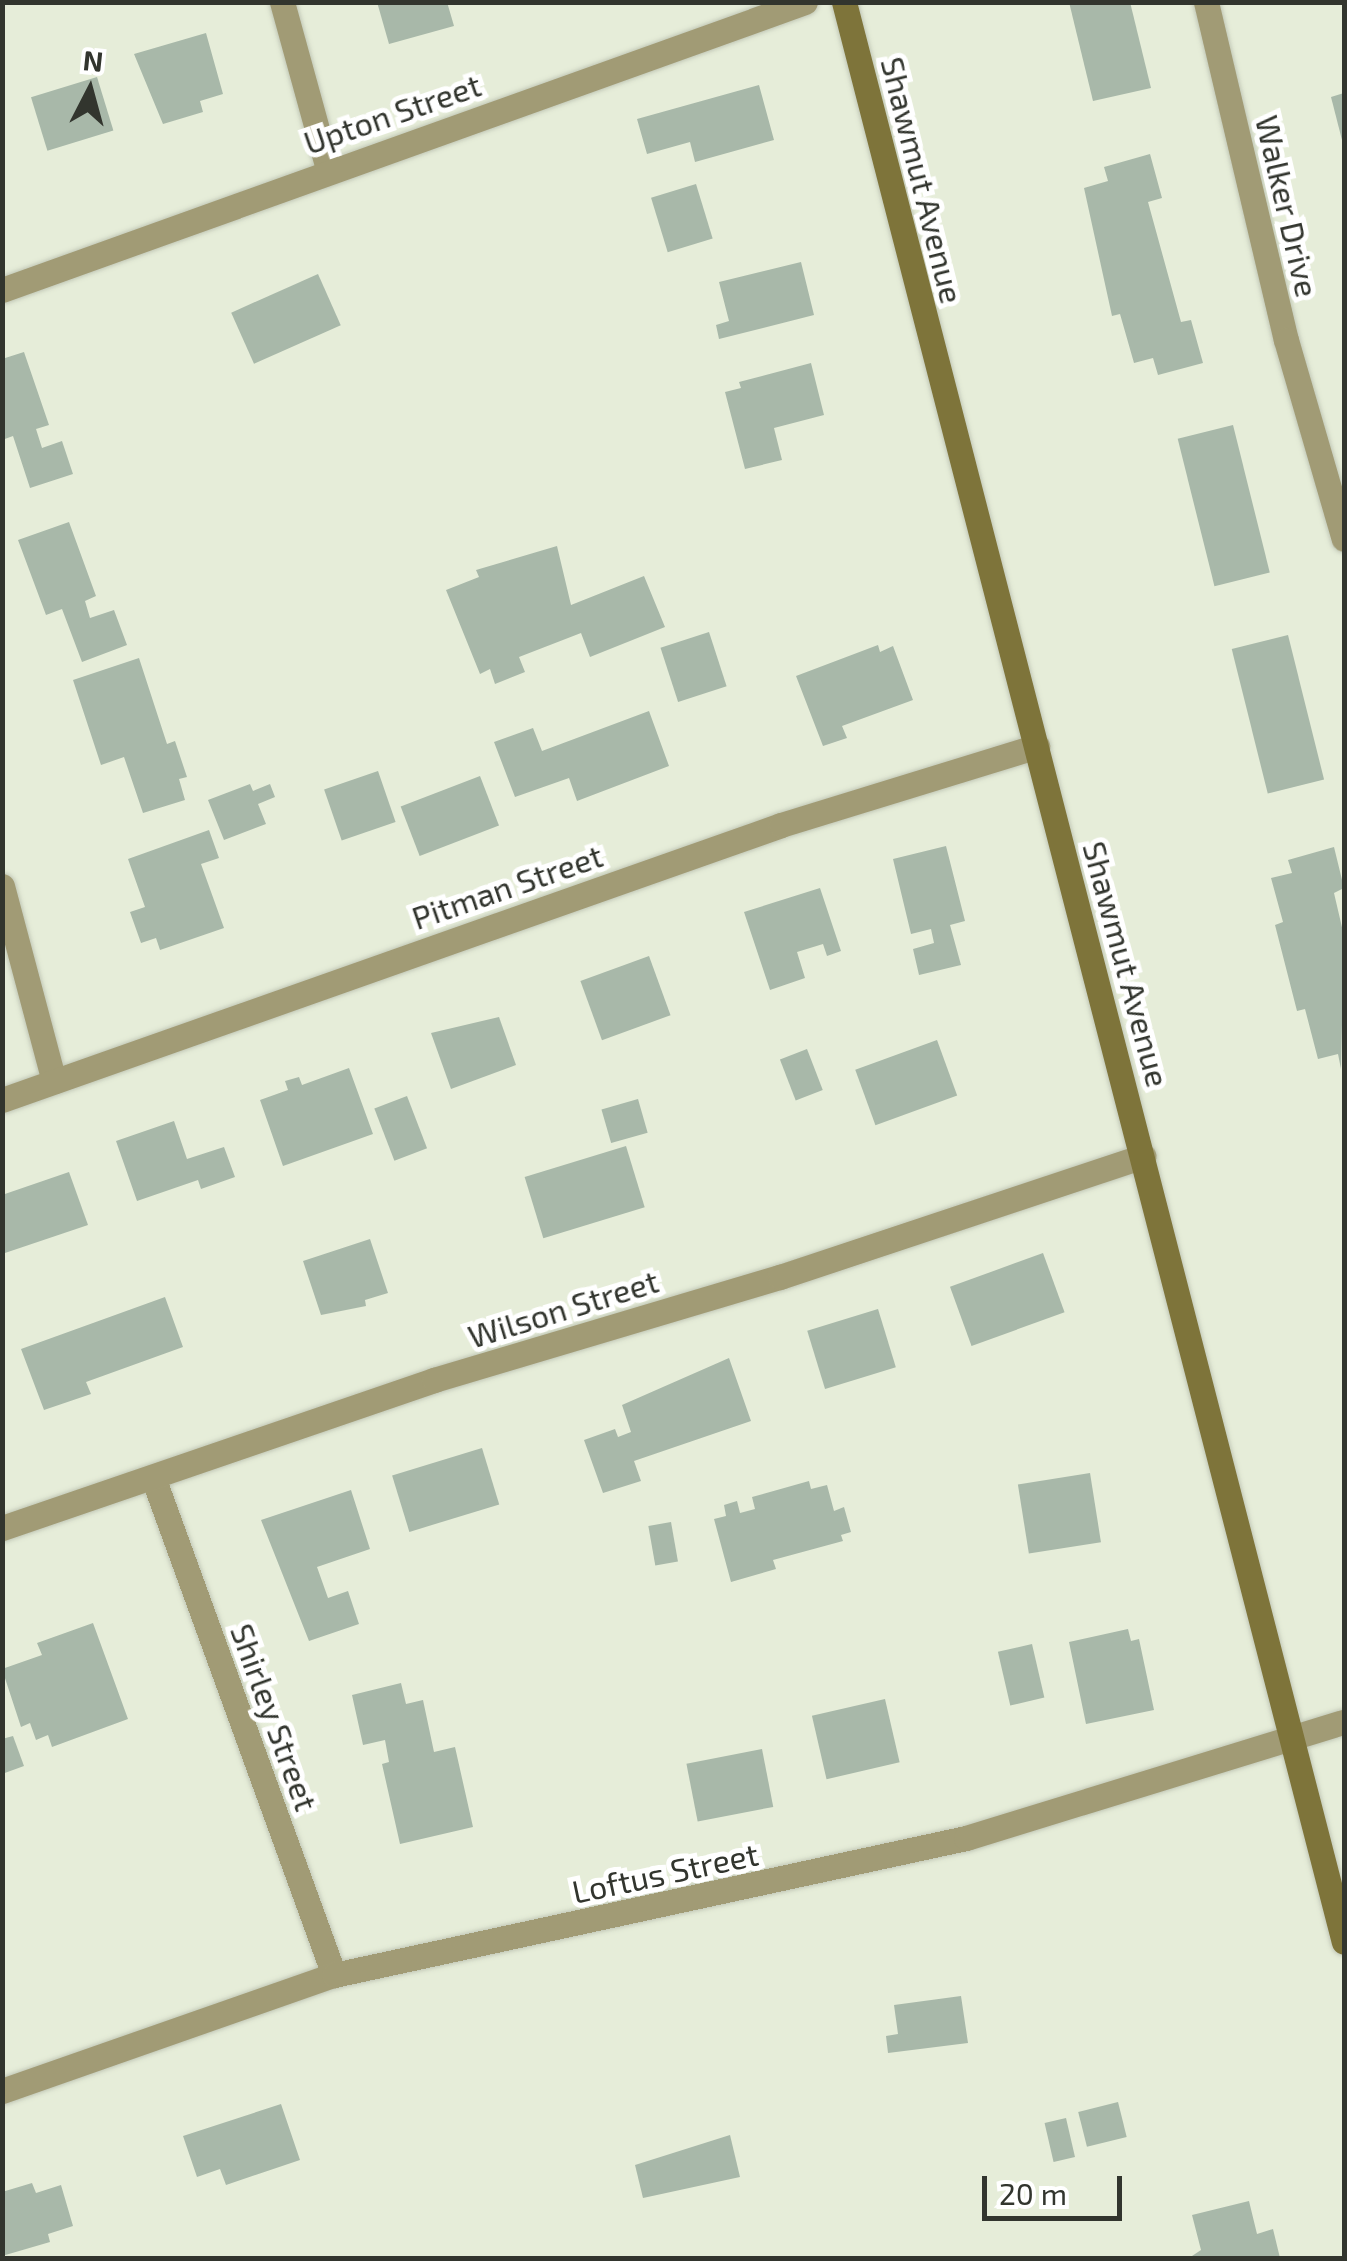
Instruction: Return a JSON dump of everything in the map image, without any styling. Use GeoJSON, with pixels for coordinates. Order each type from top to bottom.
{"type":"FeatureCollection","features":[{"type":"Feature","properties":{"kind":"main road","name":"Shawmut Avenue"},"geometry":{"type":"LineString","coordinates":[[844,2],[1344,1942]]}},
{"type":"Feature","properties":{"kind":"street"},"geometry":{"type":"LineString","coordinates":[[282,2],[328,169]]}},
{"type":"Feature","properties":{"kind":"street","name":"Upton Street"},"geometry":{"type":"LineString","coordinates":[[2,290],[328,169],[806,2]]}},
{"type":"Feature","properties":{"kind":"street","name":"Walker Drive"},"geometry":{"type":"LineString","coordinates":[[1206,2],[1286,340],[1344,539]]}},
{"type":"Feature","properties":{"kind":"street","name":"Pitman Street"},"geometry":{"type":"LineString","coordinates":[[2,1100],[781,825],[1037,746]]}},
{"type":"Feature","properties":{"kind":"street"},"geometry":{"type":"LineString","coordinates":[[2,886],[54,1081]]}},
{"type":"Feature","properties":{"kind":"street","name":"Wilson Street"},"geometry":{"type":"LineString","coordinates":[[2,1528],[154,1480],[434,1380],[780,1277],[1143,1156]]}},
{"type":"Feature","properties":{"kind":"street","name":"Shirley Street"},"geometry":{"type":"LineString","coordinates":[[154,1480],[334,1975]]}},
{"type":"Feature","properties":{"kind":"street","name":"Loftus Street"},"geometry":{"type":"LineString","coordinates":[[2,2091],[334,1975],[966,1838],[1344,1722]]}},
{"type":"Feature","properties":{"kind":"building"},"geometry":{"type":"Polygon","coordinates":[[[377,2],[447,2],[454,26],[389,44],[377,2]]]}},
{"type":"Feature","properties":{"kind":"building"},"geometry":{"type":"Polygon","coordinates":[[[1069,2],[1130,2],[1151,88],[1093,101],[1069,2]]]}},
{"type":"Feature","properties":{"kind":"building"},"geometry":{"type":"Polygon","coordinates":[[[206,33],[223,94],[200,101],[203,112],[163,124],[134,54],[206,33]]]}},
{"type":"Feature","properties":{"kind":"building"},"geometry":{"type":"Polygon","coordinates":[[[97,77],[113,131],[47,151],[31,97],[97,77]]]}},
{"type":"Feature","properties":{"kind":"building"},"geometry":{"type":"Polygon","coordinates":[[[759,85],[774,140],[695,162],[690,142],[647,154],[637,119],[759,85]]]}},
{"type":"Feature","properties":{"kind":"building"},"geometry":{"type":"Polygon","coordinates":[[[1344,93],[1344,144],[1343,144],[1331,97],[1344,93]]]}},
{"type":"Feature","properties":{"kind":"building"},"geometry":{"type":"Polygon","coordinates":[[[1150,154],[1162,198],[1148,202],[1181,322],[1191,320],[1203,363],[1158,375],[1153,358],[1134,363],[1120,314],[1112,316],[1084,188],[1108,181],[1104,167],[1150,154]]]}},
{"type":"Feature","properties":{"kind":"building"},"geometry":{"type":"Polygon","coordinates":[[[696,184],[713,239],[668,252],[651,198],[696,184]]]}},
{"type":"Feature","properties":{"kind":"building"},"geometry":{"type":"Polygon","coordinates":[[[801,262],[814,315],[719,339],[716,325],[729,321],[719,282],[801,262]]]}},
{"type":"Feature","properties":{"kind":"building"},"geometry":{"type":"Polygon","coordinates":[[[318,274],[341,325],[254,364],[231,313],[318,274]]]}},
{"type":"Feature","properties":{"kind":"building"},"geometry":{"type":"Polygon","coordinates":[[[24,352],[49,425],[36,429],[42,448],[62,441],[73,474],[30,488],[13,436],[2,440],[2,359],[24,352]]]}},
{"type":"Feature","properties":{"kind":"building"},"geometry":{"type":"Polygon","coordinates":[[[811,363],[824,415],[774,428],[782,460],[745,469],[725,392],[741,388],[739,382],[811,363]]]}},
{"type":"Feature","properties":{"kind":"building"},"geometry":{"type":"Polygon","coordinates":[[[1233,425],[1270,572],[1214,586],[1178,439],[1233,425]]]}},
{"type":"Feature","properties":{"kind":"building"},"geometry":{"type":"Polygon","coordinates":[[[69,522],[96,596],[85,601],[90,618],[114,610],[127,645],[82,662],[62,609],[46,615],[18,540],[69,522]]]}},
{"type":"Feature","properties":{"kind":"building"},"geometry":{"type":"Polygon","coordinates":[[[557,546],[571,605],[644,576],[665,627],[590,657],[581,633],[519,657],[525,672],[495,684],[490,669],[480,674],[446,590],[479,577],[476,570],[557,546]]]}},
{"type":"Feature","properties":{"kind":"building"},"geometry":{"type":"Polygon","coordinates":[[[709,632],[727,686],[678,702],[660,648],[709,632]]]}},
{"type":"Feature","properties":{"kind":"building"},"geometry":{"type":"Polygon","coordinates":[[[1288,635],[1324,780],[1268,794],[1232,649],[1288,635]]]}},
{"type":"Feature","properties":{"kind":"building"},"geometry":{"type":"Polygon","coordinates":[[[878,645],[880,652],[893,646],[913,700],[842,726],[847,738],[823,746],[796,676],[878,645]]]}},
{"type":"Feature","properties":{"kind":"building"},"geometry":{"type":"Polygon","coordinates":[[[139,658],[167,744],[175,741],[187,777],[179,779],[185,800],[143,813],[124,757],[101,765],[73,680],[139,658]]]}},
{"type":"Feature","properties":{"kind":"building"},"geometry":{"type":"Polygon","coordinates":[[[649,711],[669,766],[577,801],[569,778],[515,797],[494,742],[533,728],[542,751],[649,711]]]}},
{"type":"Feature","properties":{"kind":"building"},"geometry":{"type":"Polygon","coordinates":[[[378,771],[396,822],[342,841],[324,790],[378,771]]]}},
{"type":"Feature","properties":{"kind":"building"},"geometry":{"type":"Polygon","coordinates":[[[480,776],[499,825],[420,856],[401,806],[480,776]]]}},
{"type":"Feature","properties":{"kind":"building"},"geometry":{"type":"Polygon","coordinates":[[[250,784],[253,791],[270,784],[275,797],[258,804],[266,824],[224,840],[208,800],[250,784]]]}},
{"type":"Feature","properties":{"kind":"building"},"geometry":{"type":"Polygon","coordinates":[[[209,830],[219,858],[201,864],[224,928],[160,950],[156,938],[141,943],[130,912],[145,907],[128,859],[209,830]]]}},
{"type":"Feature","properties":{"kind":"building"},"geometry":{"type":"Polygon","coordinates":[[[946,846],[965,921],[950,925],[961,965],[919,975],[913,949],[934,943],[931,929],[911,934],[893,859],[946,846]]]}},
{"type":"Feature","properties":{"kind":"building"},"geometry":{"type":"Polygon","coordinates":[[[1334,847],[1344,888],[1334,893],[1344,936],[1341,1069],[1338,1054],[1318,1059],[1305,1009],[1297,1011],[1275,925],[1283,922],[1271,878],[1292,873],[1288,860],[1334,847]]]}},
{"type":"Feature","properties":{"kind":"building"},"geometry":{"type":"Polygon","coordinates":[[[820,888],[841,951],[827,956],[823,944],[797,952],[805,978],[770,990],[744,912],[820,888]]]}},
{"type":"Feature","properties":{"kind":"building"},"geometry":{"type":"Polygon","coordinates":[[[649,956],[671,1015],[602,1040],[580,981],[649,956]]]}},
{"type":"Feature","properties":{"kind":"building"},"geometry":{"type":"Polygon","coordinates":[[[499,1017],[516,1065],[451,1089],[431,1033],[499,1017]]]}},
{"type":"Feature","properties":{"kind":"building"},"geometry":{"type":"Polygon","coordinates":[[[937,1040],[957,1095],[875,1125],[855,1070],[937,1040]]]}},
{"type":"Feature","properties":{"kind":"building"},"geometry":{"type":"Polygon","coordinates":[[[807,1049],[823,1090],[796,1100],[780,1059],[807,1049]]]}},
{"type":"Feature","properties":{"kind":"building"},"geometry":{"type":"Polygon","coordinates":[[[349,1068],[373,1134],[283,1166],[260,1100],[288,1090],[285,1081],[299,1077],[302,1085],[349,1068]]]}},
{"type":"Feature","properties":{"kind":"building"},"geometry":{"type":"Polygon","coordinates":[[[407,1096],[427,1148],[394,1161],[374,1109],[407,1096]]]}},
{"type":"Feature","properties":{"kind":"building"},"geometry":{"type":"Polygon","coordinates":[[[638,1099],[648,1133],[611,1143],[601,1109],[638,1099]]]}},
{"type":"Feature","properties":{"kind":"building"},"geometry":{"type":"Polygon","coordinates":[[[174,1121],[187,1159],[224,1147],[235,1177],[201,1189],[198,1180],[137,1201],[116,1141],[174,1121]]]}},
{"type":"Feature","properties":{"kind":"building"},"geometry":{"type":"Polygon","coordinates":[[[626,1146],[645,1207],[543,1238],[525,1177],[626,1146]]]}},
{"type":"Feature","properties":{"kind":"building"},"geometry":{"type":"Polygon","coordinates":[[[69,1172],[88,1225],[2,1254],[2,1195],[69,1172]]]}},
{"type":"Feature","properties":{"kind":"building"},"geometry":{"type":"Polygon","coordinates":[[[370,1239],[388,1293],[365,1300],[366,1306],[321,1315],[303,1261],[370,1239]]]}},
{"type":"Feature","properties":{"kind":"building"},"geometry":{"type":"Polygon","coordinates":[[[1043,1253],[1065,1312],[972,1346],[950,1287],[1043,1253]]]}},
{"type":"Feature","properties":{"kind":"building"},"geometry":{"type":"Polygon","coordinates":[[[165,1297],[183,1347],[86,1382],[91,1394],[44,1410],[21,1349],[165,1297]]]}},
{"type":"Feature","properties":{"kind":"building"},"geometry":{"type":"Polygon","coordinates":[[[878,1309],[896,1367],[825,1389],[807,1331],[878,1309]]]}},
{"type":"Feature","properties":{"kind":"building"},"geometry":{"type":"Polygon","coordinates":[[[729,1358],[751,1421],[634,1461],[641,1481],[603,1493],[584,1440],[615,1429],[618,1437],[631,1432],[622,1405],[729,1358]]]}},
{"type":"Feature","properties":{"kind":"building"},"geometry":{"type":"Polygon","coordinates":[[[482,1448],[499,1504],[409,1532],[392,1475],[482,1448]]]}},
{"type":"Feature","properties":{"kind":"building"},"geometry":{"type":"Polygon","coordinates":[[[1090,1473],[1101,1542],[1029,1554],[1018,1484],[1090,1473]]]}},
{"type":"Feature","properties":{"kind":"building"},"geometry":{"type":"Polygon","coordinates":[[[809,1481],[811,1489],[827,1485],[834,1511],[844,1507],[851,1532],[841,1535],[843,1541],[773,1560],[776,1569],[731,1582],[714,1519],[726,1516],[724,1505],[737,1501],[740,1513],[755,1509],[752,1497],[809,1481]]]}},
{"type":"Feature","properties":{"kind":"building"},"geometry":{"type":"Polygon","coordinates":[[[351,1490],[370,1549],[317,1567],[328,1598],[348,1591],[359,1624],[309,1641],[261,1520],[351,1490]]]}},
{"type":"Feature","properties":{"kind":"building"},"geometry":{"type":"Polygon","coordinates":[[[671,1522],[678,1561],[655,1565],[648,1526],[671,1522]]]}},
{"type":"Feature","properties":{"kind":"building"},"geometry":{"type":"Polygon","coordinates":[[[93,1623],[128,1719],[52,1747],[48,1735],[36,1740],[30,1723],[21,1727],[2,1669],[42,1655],[37,1643],[93,1623]]]}},
{"type":"Feature","properties":{"kind":"building"},"geometry":{"type":"Polygon","coordinates":[[[1128,1629],[1131,1641],[1139,1639],[1154,1710],[1086,1724],[1069,1642],[1128,1629]]]}},
{"type":"Feature","properties":{"kind":"building"},"geometry":{"type":"Polygon","coordinates":[[[1032,1644],[1044,1698],[1010,1705],[998,1652],[1032,1644]]]}},
{"type":"Feature","properties":{"kind":"building"},"geometry":{"type":"Polygon","coordinates":[[[401,1683],[406,1704],[423,1700],[434,1752],[455,1747],[473,1827],[400,1844],[382,1764],[389,1762],[385,1740],[363,1745],[352,1695],[401,1683]]]}},
{"type":"Feature","properties":{"kind":"building"},"geometry":{"type":"Polygon","coordinates":[[[885,1699],[900,1762],[827,1779],[812,1716],[885,1699]]]}},
{"type":"Feature","properties":{"kind":"building"},"geometry":{"type":"Polygon","coordinates":[[[13,1736],[24,1766],[2,1774],[2,1739],[13,1736]]]}},
{"type":"Feature","properties":{"kind":"building"},"geometry":{"type":"Polygon","coordinates":[[[762,1749],[773,1807],[698,1822],[686,1764],[762,1749]]]}},
{"type":"Feature","properties":{"kind":"building"},"geometry":{"type":"Polygon","coordinates":[[[961,1996],[968,2043],[888,2053],[886,2036],[898,2034],[894,2005],[961,1996]]]}},
{"type":"Feature","properties":{"kind":"building"},"geometry":{"type":"Polygon","coordinates":[[[1118,2102],[1127,2137],[1087,2147],[1078,2112],[1118,2102]]]}},
{"type":"Feature","properties":{"kind":"building"},"geometry":{"type":"Polygon","coordinates":[[[281,2104],[300,2160],[226,2185],[220,2169],[197,2177],[183,2136],[281,2104]]]}},
{"type":"Feature","properties":{"kind":"building"},"geometry":{"type":"Polygon","coordinates":[[[1066,2118],[1075,2157],[1054,2162],[1045,2123],[1066,2118]]]}},
{"type":"Feature","properties":{"kind":"building"},"geometry":{"type":"Polygon","coordinates":[[[730,2135],[740,2177],[643,2198],[635,2165],[730,2135]]]}},
{"type":"Feature","properties":{"kind":"building"},"geometry":{"type":"Polygon","coordinates":[[[32,2183],[36,2193],[61,2185],[73,2226],[48,2234],[50,2242],[2,2256],[2,2192],[32,2183]]]}},
{"type":"Feature","properties":{"kind":"building"},"geometry":{"type":"Polygon","coordinates":[[[1249,2201],[1257,2234],[1273,2229],[1280,2258],[1189,2258],[1201,2250],[1192,2215],[1249,2201]]]}}]}
